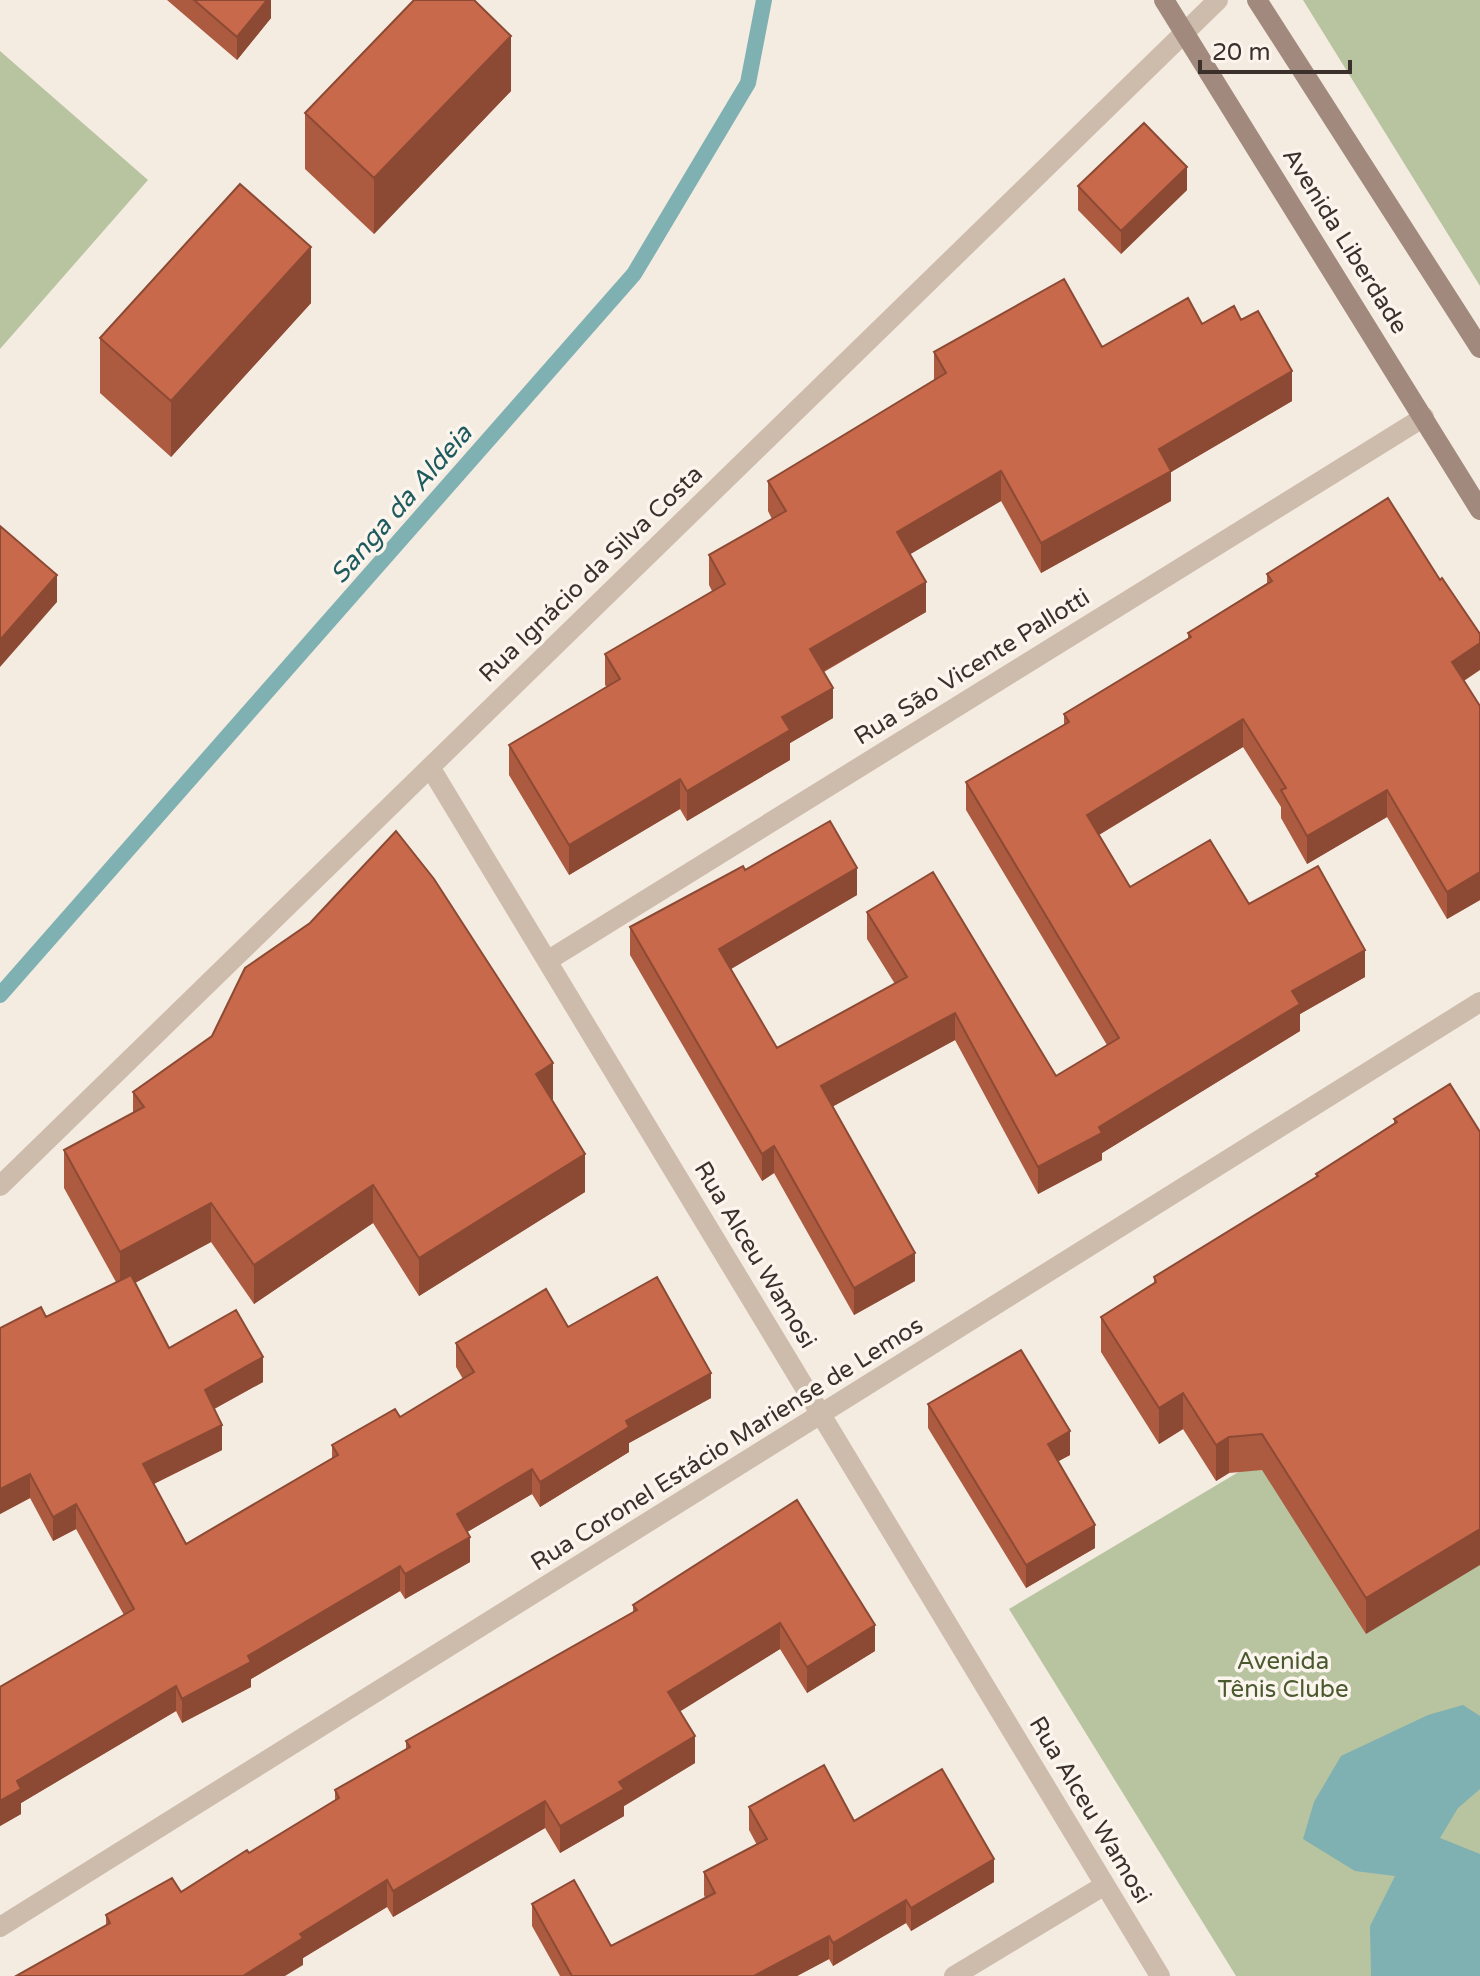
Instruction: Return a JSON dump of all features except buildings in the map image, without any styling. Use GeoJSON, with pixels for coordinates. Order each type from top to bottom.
{"type":"FeatureCollection","features":[{"type":"Feature","properties":{"kind":"street","name":"Avenida Liberdade"},"geometry":{"type":"LineString","coordinates":[[1164,0],[1480,510]]}},
{"type":"Feature","properties":{"kind":"street","name":"Rua Ignácio da Silva Costa"},"geometry":{"type":"LineString","coordinates":[[0,1186],[1218,0]]}},
{"type":"Feature","properties":{"kind":"street"},"geometry":{"type":"LineString","coordinates":[[1257,0],[1480,348]]}},
{"type":"Feature","properties":{"kind":"street","name":"Rua São Vicente Pallotti"},"geometry":{"type":"LineString","coordinates":[[547,961],[1424,417]]}},
{"type":"Feature","properties":{"kind":"street","name":"Rua Alceu Wamosi"},"geometry":{"type":"LineString","coordinates":[[430,767],[1160,1976]]}},
{"type":"Feature","properties":{"kind":"street","name":"Rua Coronel Estácio Mariense de Lemos"},"geometry":{"type":"LineString","coordinates":[[0,1927],[1480,1002]]}},
{"type":"Feature","properties":{"kind":"street"},"geometry":{"type":"LineString","coordinates":[[954,1976],[1105,1885]]}},
{"type":"Feature","properties":{"kind":"green space"},"geometry":{"type":"Polygon","coordinates":[[[1303,0],[1480,0],[1480,286],[1303,0]]]}},
{"type":"Feature","properties":{"kind":"green space"},"geometry":{"type":"Polygon","coordinates":[[[0,51],[148,180],[0,349],[0,51]]]}},
{"type":"Feature","properties":{"kind":"green space","name":"Avenida Tênis Clube"},"geometry":{"type":"Polygon","coordinates":[[[1480,1328],[1480,1976],[1236,1976],[1009,1609],[1480,1328]]]}},
{"type":"Feature","properties":{"kind":"water"},"geometry":{"type":"Polygon","coordinates":[[[1463,1705],[1480,1716],[1480,1789],[1458,1808],[1440,1838],[1480,1854],[1480,1976],[1371,1976],[1370,1926],[1395,1876],[1355,1871],[1303,1839],[1314,1802],[1341,1756],[1428,1715],[1463,1705]]]}},
{"type":"Feature","properties":{"kind":"waterway","name":"Sanga da Aldeia"},"geometry":{"type":"LineString","coordinates":[[0,995],[634,274],[748,83],[764,0]]}}]}
